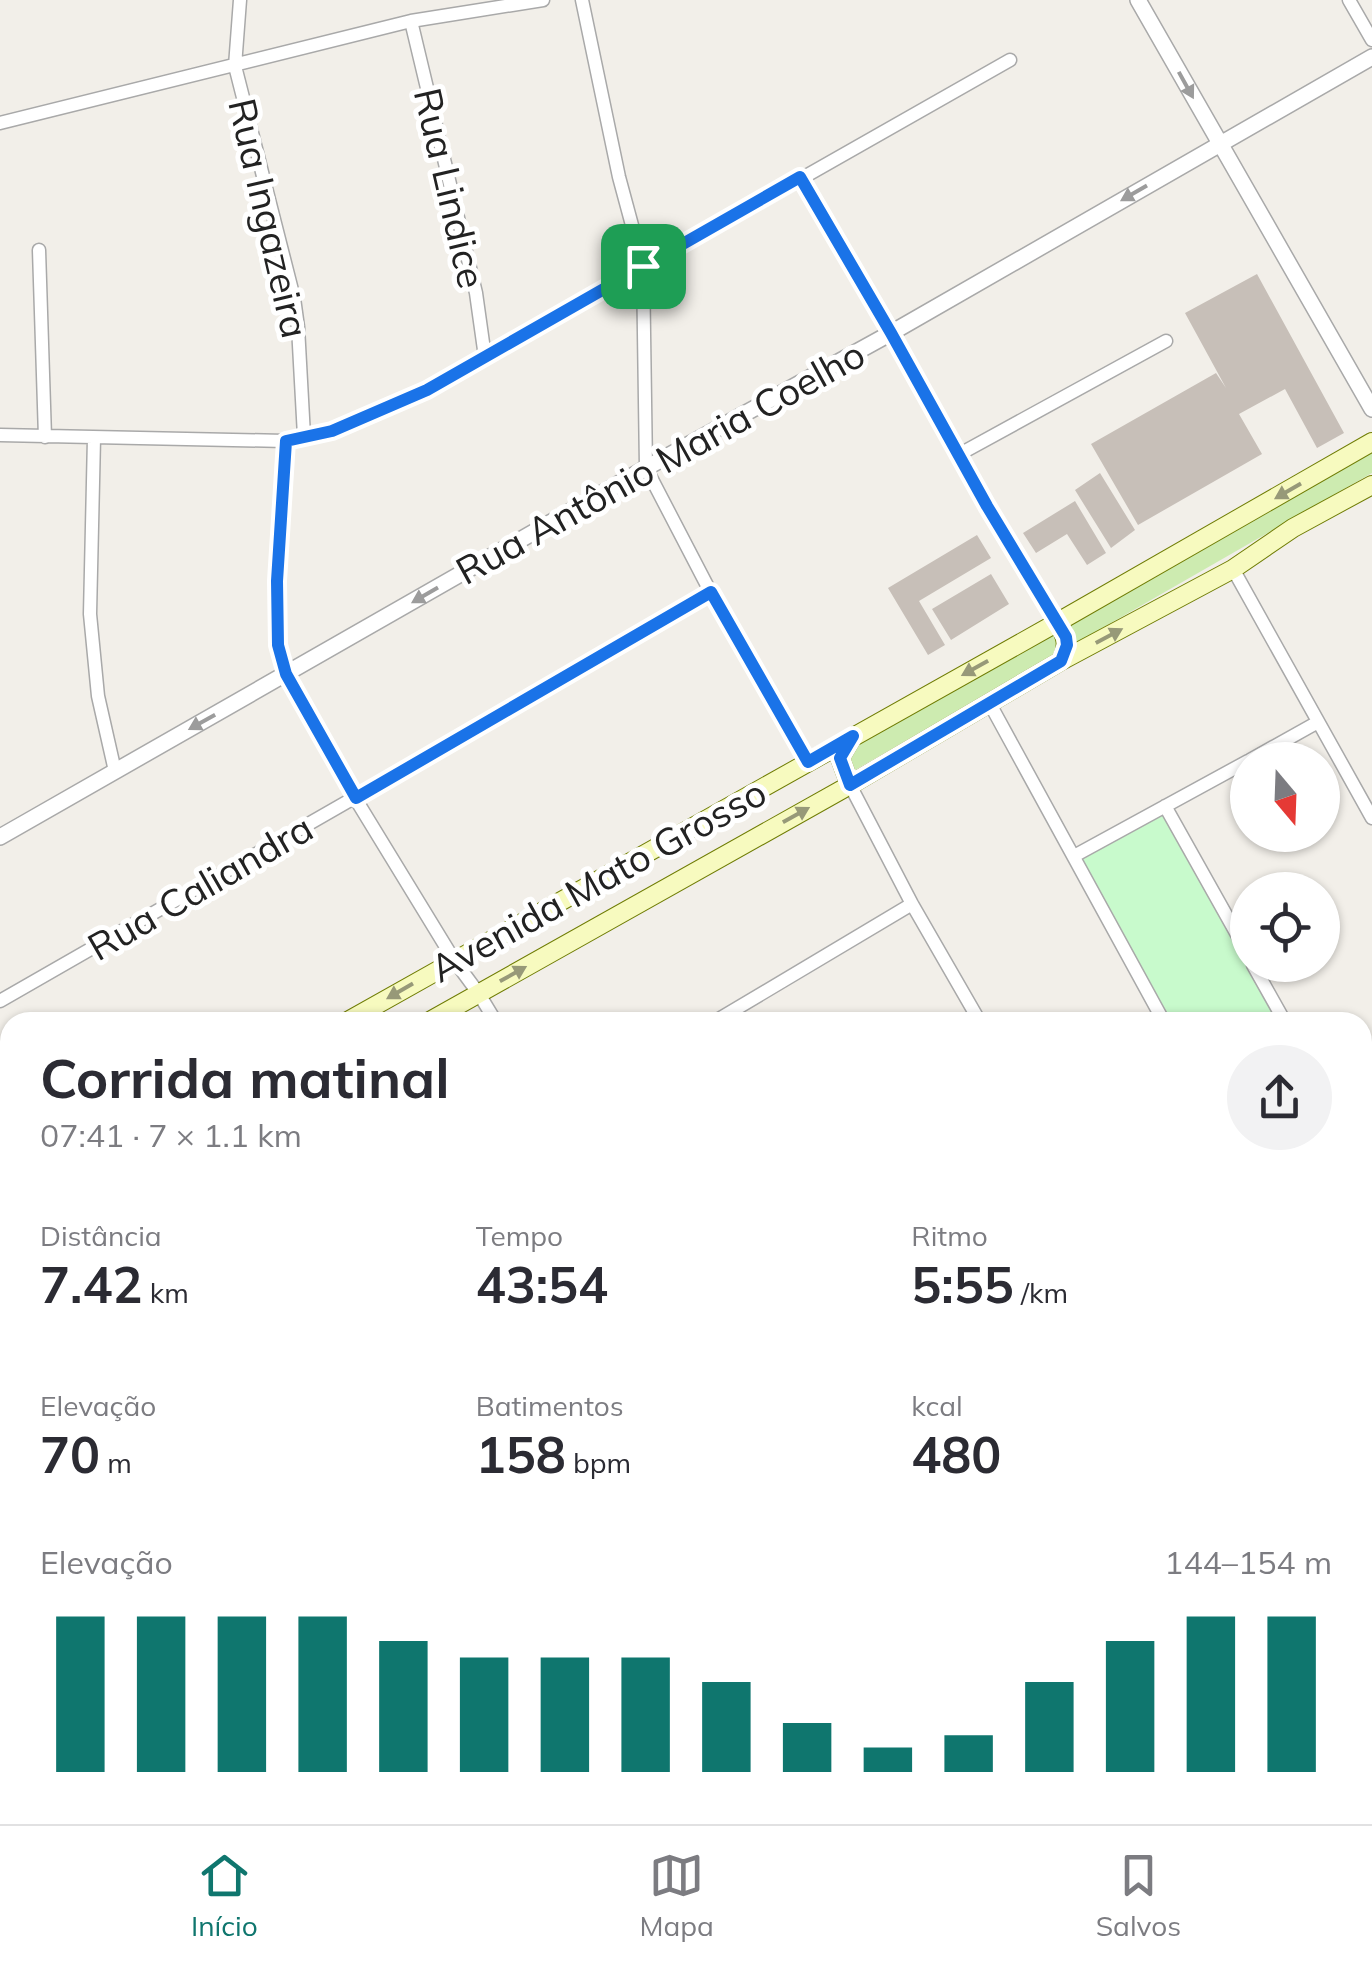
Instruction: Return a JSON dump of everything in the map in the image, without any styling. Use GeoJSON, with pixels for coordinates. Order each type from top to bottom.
{"type":"FeatureCollection","features":[{"type":"Feature","properties":{"kind":"main road","name":"Avenida Mato Grosso"},"geometry":{"type":"LineString","coordinates":[[363,1012],[1372,442]]}},
{"type":"Feature","properties":{"kind":"main road","name":"Avenida Mato Grosso"},"geometry":{"type":"LineString","coordinates":[[446,1012],[850,785],[1061,661],[1232,570],[1294,528],[1372,485]]}},
{"type":"Feature","properties":{"kind":"main road"},"geometry":{"type":"LineString","coordinates":[[1058,622],[1067,645],[1061,661]]}},
{"type":"Feature","properties":{"kind":"main road"},"geometry":{"type":"LineString","coordinates":[[850,785],[840,758],[853,736]]}},
{"type":"Feature","properties":{"kind":"street","name":"Rua Ingazeira"},"geometry":{"type":"LineString","coordinates":[[240,0],[235,66],[294,298],[304,436]]}},
{"type":"Feature","properties":{"kind":"street"},"geometry":{"type":"LineString","coordinates":[[0,123],[411,20],[542,0]]}},
{"type":"Feature","properties":{"kind":"street"},"geometry":{"type":"LineString","coordinates":[[582,0],[643,266],[646,468],[808,762]]}},
{"type":"Feature","properties":{"kind":"street"},"geometry":{"type":"LineString","coordinates":[[1138,0],[1372,409]]}},
{"type":"Feature","properties":{"kind":"street"},"geometry":{"type":"LineString","coordinates":[[1349,0],[1372,40]]}},
{"type":"Feature","properties":{"kind":"street","name":"Rua Lindice"},"geometry":{"type":"LineString","coordinates":[[411,20],[476,293],[486,357]]}},
{"type":"Feature","properties":{"kind":"street","name":"Rua Antônio Maria Coelho"},"geometry":{"type":"LineString","coordinates":[[0,836],[1372,57]]}},
{"type":"Feature","properties":{"kind":"street"},"geometry":{"type":"LineString","coordinates":[[0,436],[286,441],[332,431],[427,390],[1010,60]]}},
{"type":"Feature","properties":{"kind":"street"},"geometry":{"type":"LineString","coordinates":[[800,177],[1058,622]]}},
{"type":"Feature","properties":{"kind":"street"},"geometry":{"type":"LineString","coordinates":[[39,250],[45,438]]}},
{"type":"Feature","properties":{"kind":"street"},"geometry":{"type":"LineString","coordinates":[[958,455],[1166,341]]}},
{"type":"Feature","properties":{"kind":"street"},"geometry":{"type":"LineString","coordinates":[[94,438],[90,614],[98,696],[115,771]]}},
{"type":"Feature","properties":{"kind":"street"},"geometry":{"type":"LineString","coordinates":[[286,441],[277,581],[278,645],[286,674],[356,798],[490,1012]]}},
{"type":"Feature","properties":{"kind":"street"},"geometry":{"type":"LineString","coordinates":[[1232,570],[1372,818]]}},
{"type":"Feature","properties":{"kind":"street","name":"Rua Caliandra"},"geometry":{"type":"LineString","coordinates":[[0,1002],[711,592]]}},
{"type":"Feature","properties":{"kind":"street"},"geometry":{"type":"LineString","coordinates":[[990,704],[1159,1012]]}},
{"type":"Feature","properties":{"kind":"street"},"geometry":{"type":"LineString","coordinates":[[1282,742],[1318,722]]}},
{"type":"Feature","properties":{"kind":"street"},"geometry":{"type":"LineString","coordinates":[[1074,856],[1230,771]]}},
{"type":"Feature","properties":{"kind":"street"},"geometry":{"type":"LineString","coordinates":[[850,785],[974,1012]]}},
{"type":"Feature","properties":{"kind":"street"},"geometry":{"type":"LineString","coordinates":[[1166,806],[1230,922]]}},
{"type":"Feature","properties":{"kind":"street"},"geometry":{"type":"LineString","coordinates":[[731,1012],[912,904]]}},
{"type":"Feature","properties":{"kind":"street"},"geometry":{"type":"LineString","coordinates":[[1263,982],[1279,1012]]}},
{"type":"Feature","properties":{"kind":"green space"},"geometry":{"type":"Polygon","coordinates":[[[1372,450],[1372,473],[841,778],[830,756],[1372,450]]]}},
{"type":"Feature","properties":{"kind":"green space"},"geometry":{"type":"Polygon","coordinates":[[[1165,806],[1230,923],[1230,982],[1259,982],[1279,1012],[1159,1012],[1074,856],[1165,806]]]}},
{"type":"Feature","properties":{"kind":"building"},"geometry":{"type":"Polygon","coordinates":[[[1257,274],[1344,433],[1317,448],[1285,389],[1239,414],[1262,454],[1138,525],[1091,444],[1216,373],[1226,388],[1185,313],[1257,274]]]}},
{"type":"Feature","properties":{"kind":"building"},"geometry":{"type":"Polygon","coordinates":[[[1100,473],[1135,530],[1111,548],[1075,490],[1100,473]]]}},
{"type":"Feature","properties":{"kind":"building"},"geometry":{"type":"Polygon","coordinates":[[[1075,501],[1106,553],[1087,565],[1067,534],[1036,553],[1023,533],[1075,501]]]}},
{"type":"Feature","properties":{"kind":"building"},"geometry":{"type":"Polygon","coordinates":[[[977,535],[991,558],[919,601],[945,645],[928,655],[888,588],[977,535]]]}},
{"type":"Feature","properties":{"kind":"building"},"geometry":{"type":"Polygon","coordinates":[[[991,574],[1009,604],[951,640],[932,609],[991,574]]]}},
{"type":"Feature","properties":{"kind":"route"},"geometry":{"type":"LineString","coordinates":[[800,177],[987,506],[1058,622],[1066,637],[1066,652],[1061,661],[850,785],[840,758],[853,736],[808,762],[711,592],[356,798],[286,674],[278,645],[280,504],[286,441],[332,431],[427,390],[643,266],[800,177]]}}]}
